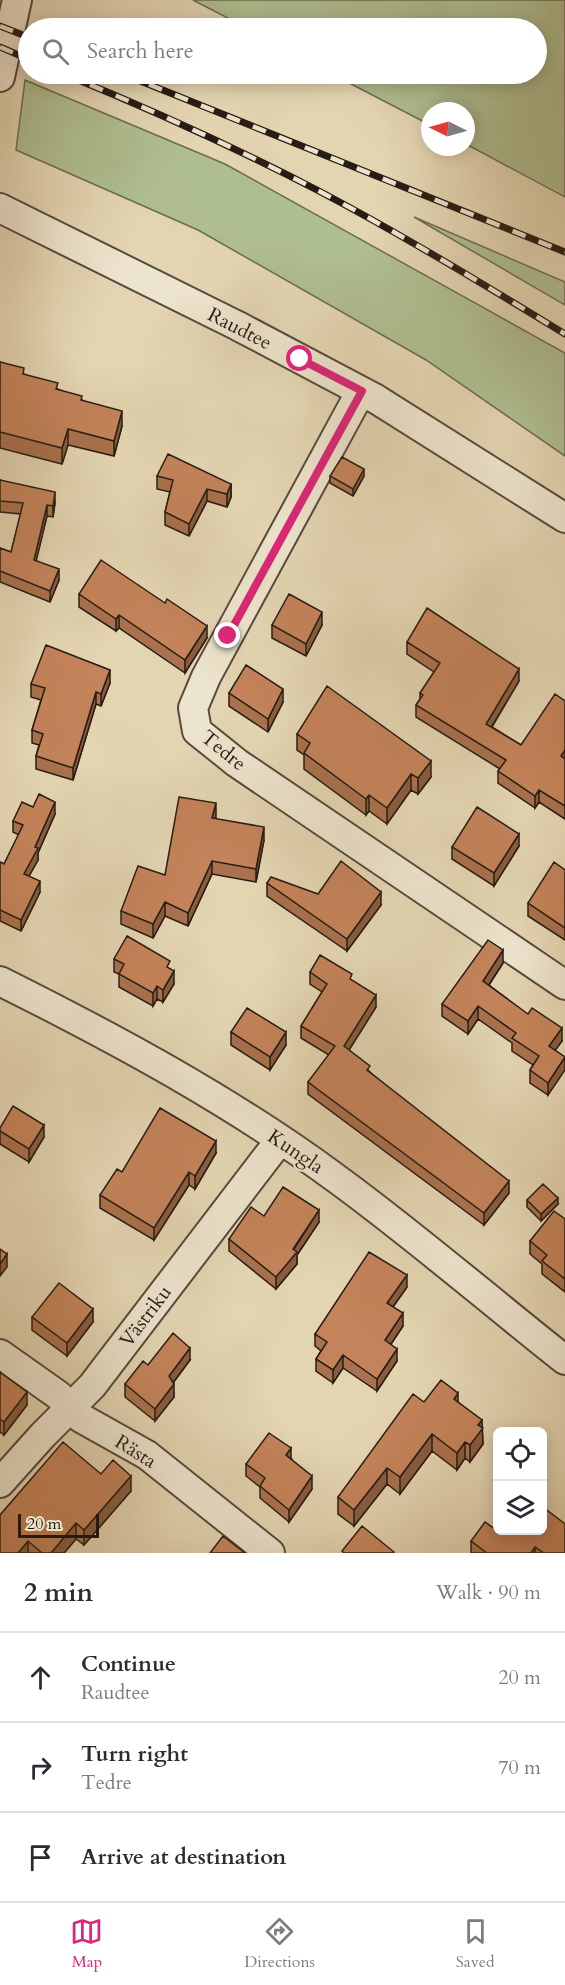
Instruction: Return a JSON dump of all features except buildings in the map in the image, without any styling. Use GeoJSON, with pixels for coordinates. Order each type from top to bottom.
{"type":"FeatureCollection","features":[{"type":"Feature","properties":{"kind":"street"},"geometry":{"type":"LineString","coordinates":[[0,77],[17,0]]}},
{"type":"Feature","properties":{"kind":"street","name":"Raudtee"},"geometry":{"type":"LineString","coordinates":[[0,208],[362,391],[565,518]]}},
{"type":"Feature","properties":{"kind":"street","name":"Tedre"},"geometry":{"type":"LineString","coordinates":[[362,391],[206,677],[193,708],[197,731],[237,763],[565,985]]}},
{"type":"Feature","properties":{"kind":"street","name":"Kungla"},"geometry":{"type":"LineString","coordinates":[[0,981],[54,1008],[225,1104],[337,1178],[565,1360]]}},
{"type":"Feature","properties":{"kind":"street","name":"Västriku"},"geometry":{"type":"LineString","coordinates":[[0,1483],[92,1386],[280,1140]]}},
{"type":"Feature","properties":{"kind":"street","name":"Rästa"},"geometry":{"type":"LineString","coordinates":[[0,1353],[58,1395],[81,1418],[147,1455],[270,1553]]}},
{"type":"Feature","properties":{"kind":"green space"},"geometry":{"type":"Polygon","coordinates":[[[193,0],[565,0],[565,197],[475,149],[475,102],[421,102],[421,120],[351,84],[547,84],[547,18],[228,18],[193,0]]]}},
{"type":"Feature","properties":{"kind":"green space"},"geometry":{"type":"Polygon","coordinates":[[[24,84],[35,84],[225,164],[565,353],[565,456],[426,360],[198,230],[16,150],[24,84]]]}},
{"type":"Feature","properties":{"kind":"green space"},"geometry":{"type":"Polygon","coordinates":[[[414,217],[565,282],[565,305],[414,217]]]}},
{"type":"Feature","properties":{"kind":"railway"},"geometry":{"type":"LineString","coordinates":[[0,26],[18,33]]}},
{"type":"Feature","properties":{"kind":"railway"},"geometry":{"type":"LineString","coordinates":[[0,47],[18,55]]}},
{"type":"Feature","properties":{"kind":"railway"},"geometry":{"type":"LineString","coordinates":[[88,84],[192,129],[317,190],[411,242],[565,334]]}},
{"type":"Feature","properties":{"kind":"railway"},"geometry":{"type":"LineString","coordinates":[[148,84],[565,252]]}},
{"type":"Feature","properties":{"kind":"route"},"geometry":{"type":"LineString","coordinates":[[228,636],[362,391],[300,359]]}}]}
